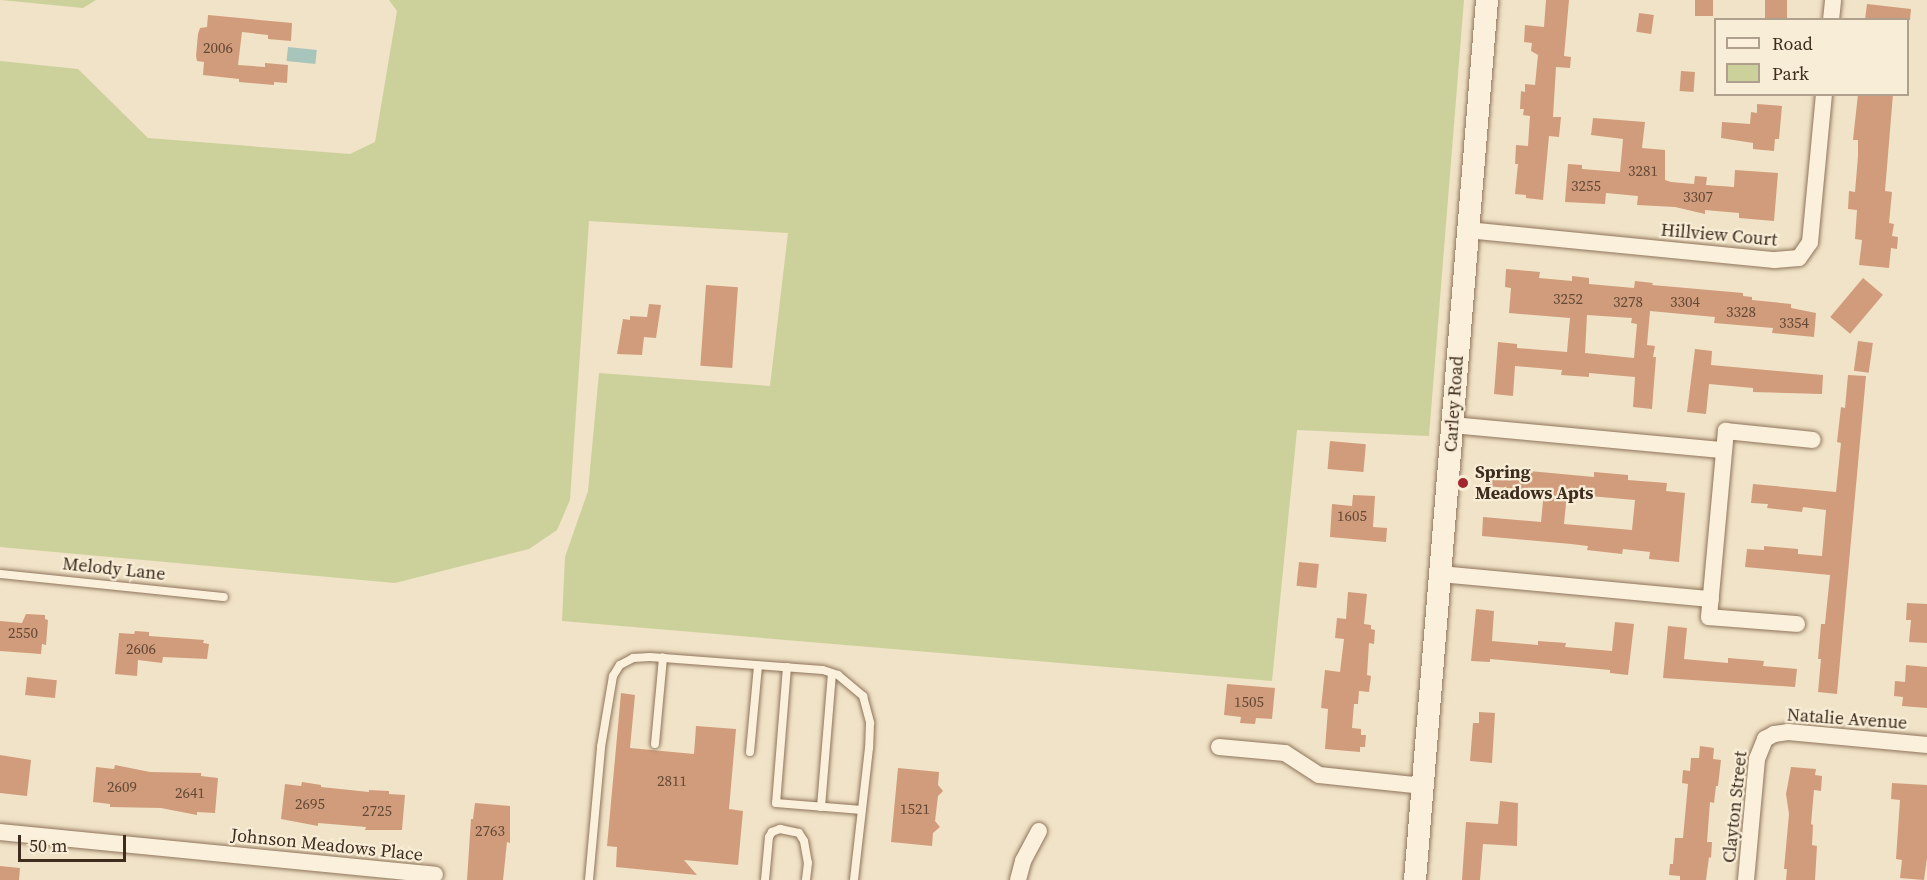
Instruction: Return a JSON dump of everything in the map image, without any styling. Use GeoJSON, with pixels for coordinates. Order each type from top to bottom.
{"type":"FeatureCollection","features":[{"type":"Feature","properties":{"kind":"street","name":"Carley Road"},"geometry":{"type":"LineString","coordinates":[[1415,880],[1487,0]]}},
{"type":"Feature","properties":{"kind":"street"},"geometry":{"type":"LineString","coordinates":[[1831,18],[1833,0]]}},
{"type":"Feature","properties":{"kind":"street","name":"Hillview Court"},"geometry":{"type":"LineString","coordinates":[[1467,230],[1775,260],[1799,258],[1810,242],[1824,96]]}},
{"type":"Feature","properties":{"kind":"street"},"geometry":{"type":"LineString","coordinates":[[1452,425],[1724,450]]}},
{"type":"Feature","properties":{"kind":"street"},"geometry":{"type":"LineString","coordinates":[[1797,624],[1709,617],[1726,431],[1812,440]]}},
{"type":"Feature","properties":{"kind":"street"},"geometry":{"type":"LineString","coordinates":[[1440,574],[1711,599]]}},
{"type":"Feature","properties":{"kind":"street","name":"Natalie Avenue"},"geometry":{"type":"LineString","coordinates":[[1765,739],[1774,734],[1788,732],[1927,745]]}},
{"type":"Feature","properties":{"kind":"street","name":"Clayton Street"},"geometry":{"type":"LineString","coordinates":[[1746,880],[1757,759],[1765,739]]}},
{"type":"Feature","properties":{"kind":"street"},"geometry":{"type":"LineString","coordinates":[[1219,747],[1285,753],[1319,775],[1423,786]]}},
{"type":"Feature","properties":{"kind":"street"},"geometry":{"type":"LineString","coordinates":[[1018,880],[1023,861],[1039,831]]}},
{"type":"Feature","properties":{"kind":"street","name":"Johnson Meadows Place"},"geometry":{"type":"LineString","coordinates":[[0,832],[435,875]]}},
{"type":"Feature","properties":{"kind":"lane","name":"Melody Lane"},"geometry":{"type":"LineString","coordinates":[[0,574],[224,597]]}},
{"type":"Feature","properties":{"kind":"lane"},"geometry":{"type":"LineString","coordinates":[[655,744],[663,657]]}},
{"type":"Feature","properties":{"kind":"lane"},"geometry":{"type":"LineString","coordinates":[[589,880],[601,747],[613,676],[620,664],[633,658],[663,657],[832,673],[854,686],[863,696],[868,708],[869,748],[854,880]]}},
{"type":"Feature","properties":{"kind":"lane"},"geometry":{"type":"LineString","coordinates":[[750,752],[758,665]]}},
{"type":"Feature","properties":{"kind":"lane"},"geometry":{"type":"LineString","coordinates":[[787,667],[776,803],[862,810]]}},
{"type":"Feature","properties":{"kind":"lane"},"geometry":{"type":"LineString","coordinates":[[821,807],[832,673]]}},
{"type":"Feature","properties":{"kind":"lane"},"geometry":{"type":"LineString","coordinates":[[765,880],[769,837],[780,829],[799,833],[804,841],[808,863],[806,880]]}},
{"type":"Feature","properties":{"kind":"green space"},"geometry":{"type":"Polygon","coordinates":[[[1,0],[96,0],[83,8],[1,0]]]}},
{"type":"Feature","properties":{"kind":"green space"},"geometry":{"type":"Polygon","coordinates":[[[389,0],[1464,0],[1429,436],[1297,430],[1272,681],[562,621],[565,557],[588,491],[599,373],[770,386],[788,233],[589,221],[570,500],[557,530],[529,549],[395,583],[0,547],[0,61],[78,69],[148,138],[350,154],[375,142],[397,11],[389,0]]]}},
{"type":"Feature","properties":{"kind":"water"},"geometry":{"type":"Polygon","coordinates":[[[288,47],[317,50],[315,64],[287,61],[288,47]]]}},
{"type":"Feature","properties":{"kind":"building"},"geometry":{"type":"Polygon","coordinates":[[[1546,0],[1569,0],[1564,56],[1571,57],[1570,68],[1556,67],[1553,117],[1561,117],[1559,137],[1549,136],[1543,200],[1515,194],[1518,164],[1515,164],[1516,145],[1528,146],[1530,116],[1523,115],[1524,109],[1520,109],[1521,91],[1525,92],[1525,84],[1535,85],[1538,55],[1531,51],[1532,43],[1524,42],[1525,25],[1544,27],[1546,0]]]}},
{"type":"Feature","properties":{"kind":"building"},"geometry":{"type":"Polygon","coordinates":[[[1695,0],[1713,0],[1713,16],[1695,16],[1695,0]]]}},
{"type":"Feature","properties":{"kind":"building"},"geometry":{"type":"Polygon","coordinates":[[[1765,0],[1787,0],[1787,18],[1765,18],[1765,0]]]}},
{"type":"Feature","properties":{"kind":"building"},"geometry":{"type":"Polygon","coordinates":[[[1867,4],[1911,9],[1910,20],[1909,18],[1865,18],[1867,4]]]}},
{"type":"Feature","properties":{"kind":"building"},"geometry":{"type":"Polygon","coordinates":[[[1639,13],[1654,15],[1651,34],[1636,32],[1639,13]]]}},
{"type":"Feature","properties":{"kind":"building"},"geometry":{"type":"Polygon","coordinates":[[[208,15],[292,23],[291,41],[268,39],[268,35],[242,32],[238,65],[265,67],[265,63],[288,65],[287,83],[274,82],[274,85],[239,82],[239,79],[203,75],[204,62],[197,61],[196,56],[198,34],[200,28],[207,27],[208,15]]]}},
{"type":"Feature","properties":{"kind":"building"},"geometry":{"type":"Polygon","coordinates":[[[1681,71],[1695,72],[1694,92],[1680,91],[1681,71]]]}},
{"type":"Feature","properties":{"kind":"building"},"geometry":{"type":"Polygon","coordinates":[[[1858,96],[1893,96],[1885,191],[1892,192],[1889,223],[1894,224],[1892,236],[1898,237],[1897,249],[1891,248],[1889,268],[1859,265],[1862,240],[1855,239],[1857,210],[1848,209],[1849,191],[1855,192],[1858,156],[1858,140],[1853,140],[1858,96]]]}},
{"type":"Feature","properties":{"kind":"building"},"geometry":{"type":"Polygon","coordinates":[[[1757,104],[1782,106],[1779,139],[1775,139],[1774,151],[1753,149],[1753,143],[1721,138],[1722,122],[1750,124],[1751,112],[1757,113],[1757,104]]]}},
{"type":"Feature","properties":{"kind":"building"},"geometry":{"type":"Polygon","coordinates":[[[1593,118],[1645,122],[1642,148],[1665,150],[1665,180],[1671,182],[1694,184],[1695,176],[1707,177],[1706,185],[1734,187],[1735,170],[1778,173],[1774,221],[1739,218],[1739,213],[1705,210],[1705,214],[1675,207],[1637,205],[1638,196],[1606,193],[1605,204],[1565,202],[1568,164],[1582,165],[1582,169],[1620,172],[1623,139],[1591,135],[1593,118]]]}},
{"type":"Feature","properties":{"kind":"building"},"geometry":{"type":"Polygon","coordinates":[[[1506,269],[1540,272],[1539,278],[1572,281],[1572,276],[1589,278],[1589,284],[1634,288],[1635,281],[1653,283],[1652,285],[1743,293],[1743,296],[1752,297],[1752,300],[1791,304],[1791,308],[1816,313],[1814,337],[1772,333],[1773,328],[1714,323],[1715,317],[1650,311],[1647,345],[1655,346],[1653,357],[1656,357],[1652,409],[1633,407],[1635,377],[1589,373],[1589,377],[1561,375],[1562,370],[1515,366],[1513,396],[1494,394],[1498,342],[1517,344],[1517,348],[1567,352],[1570,318],[1509,313],[1511,288],[1505,287],[1506,269]],[[1587,315],[1585,353],[1634,358],[1637,324],[1631,323],[1632,318],[1587,315]]]}},
{"type":"Feature","properties":{"kind":"building"},"geometry":{"type":"Polygon","coordinates":[[[1863,278],[1883,295],[1850,334],[1830,317],[1863,278]]]}},
{"type":"Feature","properties":{"kind":"building"},"geometry":{"type":"Polygon","coordinates":[[[706,285],[738,287],[732,368],[700,366],[706,285]]]}},
{"type":"Feature","properties":{"kind":"building"},"geometry":{"type":"Polygon","coordinates":[[[649,304],[661,305],[656,338],[644,337],[642,355],[617,354],[623,319],[630,320],[630,316],[647,317],[649,304]]]}},
{"type":"Feature","properties":{"kind":"building"},"geometry":{"type":"Polygon","coordinates":[[[1858,341],[1873,343],[1869,373],[1854,371],[1858,341]]]}},
{"type":"Feature","properties":{"kind":"building"},"geometry":{"type":"Polygon","coordinates":[[[1695,349],[1712,351],[1711,365],[1823,375],[1822,394],[1753,392],[1753,388],[1709,384],[1706,414],[1687,412],[1695,349]]]}},
{"type":"Feature","properties":{"kind":"building"},"geometry":{"type":"Polygon","coordinates":[[[1848,375],[1866,376],[1837,694],[1818,692],[1821,624],[1825,624],[1830,575],[1745,567],[1747,549],[1764,550],[1764,546],[1798,549],[1798,554],[1822,556],[1826,510],[1803,507],[1802,512],[1767,508],[1768,504],[1751,503],[1753,484],[1836,492],[1841,443],[1837,442],[1841,407],[1845,408],[1848,375]]]}},
{"type":"Feature","properties":{"kind":"building"},"geometry":{"type":"Polygon","coordinates":[[[1330,441],[1366,444],[1363,472],[1328,469],[1330,441]]]}},
{"type":"Feature","properties":{"kind":"building"},"geometry":{"type":"Polygon","coordinates":[[[1488,467],[1594,477],[1594,472],[1628,475],[1628,480],[1667,483],[1666,491],[1685,493],[1679,562],[1649,559],[1650,552],[1623,549],[1622,554],[1587,550],[1588,546],[1482,536],[1483,517],[1541,522],[1544,491],[1486,486],[1488,467]],[[1567,494],[1564,524],[1632,530],[1635,500],[1567,494]]]}},
{"type":"Feature","properties":{"kind":"building"},"geometry":{"type":"Polygon","coordinates":[[[1353,495],[1375,496],[1373,527],[1387,528],[1386,542],[1330,537],[1332,504],[1352,506],[1353,495]]]}},
{"type":"Feature","properties":{"kind":"building"},"geometry":{"type":"Polygon","coordinates":[[[1299,562],[1319,564],[1316,588],[1296,586],[1299,562]]]}},
{"type":"Feature","properties":{"kind":"building"},"geometry":{"type":"Polygon","coordinates":[[[1348,592],[1367,594],[1364,624],[1371,625],[1371,629],[1375,630],[1374,644],[1369,643],[1367,675],[1371,676],[1369,692],[1359,691],[1358,704],[1354,704],[1352,728],[1361,729],[1361,735],[1366,735],[1365,747],[1360,747],[1360,752],[1325,749],[1328,709],[1321,708],[1325,670],[1340,672],[1344,639],[1335,638],[1337,618],[1346,619],[1348,592]]]}},
{"type":"Feature","properties":{"kind":"building"},"geometry":{"type":"Polygon","coordinates":[[[1907,603],[1927,604],[1927,643],[1909,642],[1911,620],[1906,620],[1907,603]]]}},
{"type":"Feature","properties":{"kind":"building"},"geometry":{"type":"Polygon","coordinates":[[[1476,609],[1494,611],[1492,641],[1538,645],[1538,641],[1566,643],[1565,647],[1612,651],[1615,622],[1634,624],[1628,675],[1610,673],[1610,670],[1490,659],[1490,662],[1471,661],[1476,609]]]}},
{"type":"Feature","properties":{"kind":"building"},"geometry":{"type":"Polygon","coordinates":[[[26,614],[45,615],[45,619],[48,620],[46,645],[42,644],[41,654],[0,651],[0,621],[22,623],[26,614]]]}},
{"type":"Feature","properties":{"kind":"building"},"geometry":{"type":"Polygon","coordinates":[[[1668,626],[1687,628],[1684,659],[1728,663],[1728,658],[1764,661],[1763,666],[1797,669],[1795,687],[1663,678],[1668,626]]]}},
{"type":"Feature","properties":{"kind":"building"},"geometry":{"type":"Polygon","coordinates":[[[135,631],[149,632],[149,636],[204,640],[203,643],[209,644],[207,659],[163,657],[162,663],[138,660],[137,676],[115,674],[119,633],[134,634],[135,631]]]}},
{"type":"Feature","properties":{"kind":"building"},"geometry":{"type":"Polygon","coordinates":[[[1906,665],[1927,667],[1927,708],[1902,706],[1903,697],[1894,696],[1895,681],[1905,682],[1906,665]]]}},
{"type":"Feature","properties":{"kind":"building"},"geometry":{"type":"Polygon","coordinates":[[[27,677],[57,680],[55,698],[25,695],[27,677]]]}},
{"type":"Feature","properties":{"kind":"building"},"geometry":{"type":"Polygon","coordinates":[[[1227,684],[1275,688],[1272,719],[1256,718],[1255,724],[1240,723],[1241,717],[1224,715],[1227,684]]]}},
{"type":"Feature","properties":{"kind":"building"},"geometry":{"type":"Polygon","coordinates":[[[621,693],[635,695],[630,748],[694,754],[696,726],[736,729],[729,809],[743,811],[738,865],[684,860],[697,875],[616,867],[617,847],[607,846],[621,693]]]}},
{"type":"Feature","properties":{"kind":"building"},"geometry":{"type":"Polygon","coordinates":[[[1479,712],[1495,713],[1492,763],[1470,761],[1473,723],[1479,723],[1479,712]]]}},
{"type":"Feature","properties":{"kind":"building"},"geometry":{"type":"Polygon","coordinates":[[[1700,746],[1714,748],[1713,759],[1721,760],[1714,803],[1710,802],[1707,842],[1712,842],[1711,858],[1709,857],[1706,880],[1680,880],[1680,876],[1669,875],[1670,864],[1673,864],[1675,838],[1683,838],[1688,784],[1682,783],[1683,770],[1690,771],[1691,758],[1699,758],[1700,746]]]}},
{"type":"Feature","properties":{"kind":"building"},"geometry":{"type":"Polygon","coordinates":[[[0,755],[31,760],[27,796],[0,793],[0,755]]]}},
{"type":"Feature","properties":{"kind":"building"},"geometry":{"type":"Polygon","coordinates":[[[115,765],[150,772],[201,773],[201,776],[218,778],[215,813],[197,812],[197,815],[161,808],[110,807],[110,804],[93,802],[96,767],[114,769],[115,765]]]}},
{"type":"Feature","properties":{"kind":"building"},"geometry":{"type":"Polygon","coordinates":[[[1791,767],[1816,769],[1815,775],[1822,776],[1821,791],[1814,790],[1811,824],[1813,825],[1812,845],[1817,846],[1815,880],[1786,880],[1787,869],[1784,869],[1789,814],[1786,794],[1791,767]]]}},
{"type":"Feature","properties":{"kind":"building"},"geometry":{"type":"Polygon","coordinates":[[[898,768],[939,772],[938,785],[943,791],[938,796],[935,821],[940,827],[933,833],[932,846],[891,842],[898,768]]]}},
{"type":"Feature","properties":{"kind":"building"},"geometry":{"type":"Polygon","coordinates":[[[302,782],[321,785],[321,787],[369,792],[369,790],[389,791],[389,794],[405,795],[402,830],[365,830],[366,827],[318,823],[318,826],[281,819],[285,784],[301,786],[302,782]]]}},
{"type":"Feature","properties":{"kind":"building"},"geometry":{"type":"Polygon","coordinates":[[[1892,783],[1927,785],[1927,858],[1924,880],[1900,878],[1902,860],[1896,859],[1900,800],[1891,799],[1892,783]]]}},
{"type":"Feature","properties":{"kind":"building"},"geometry":{"type":"Polygon","coordinates":[[[1500,801],[1518,803],[1517,846],[1483,844],[1480,880],[1462,880],[1466,822],[1498,824],[1500,801]]]}},
{"type":"Feature","properties":{"kind":"building"},"geometry":{"type":"Polygon","coordinates":[[[475,803],[510,806],[510,843],[507,842],[503,880],[467,880],[471,819],[473,819],[475,803]]]}},
{"type":"Feature","properties":{"kind":"building"},"geometry":{"type":"Polygon","coordinates":[[[0,866],[20,868],[19,880],[0,880],[0,866]]]}},
{"type":"Feature","properties":{"kind":"place","name":"Spring Meadows Apts"},"geometry":{"type":"Point","coordinates":[1463,483]}}]}
